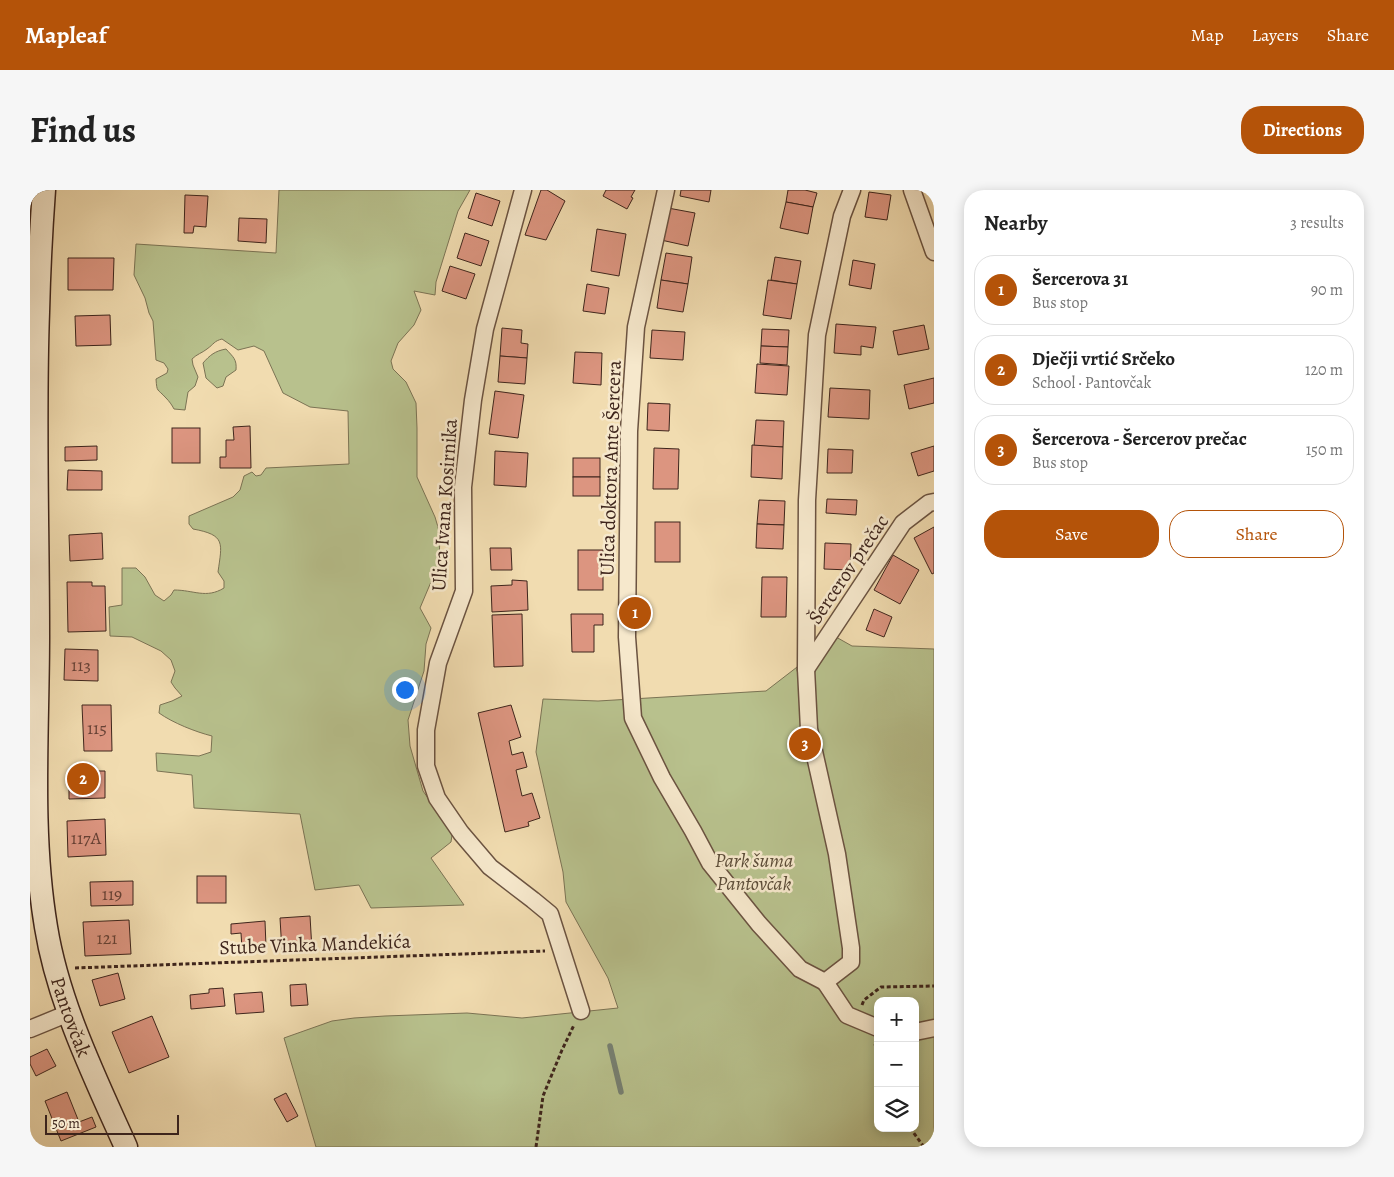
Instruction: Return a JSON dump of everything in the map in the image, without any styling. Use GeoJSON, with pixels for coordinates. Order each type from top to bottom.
{"type":"FeatureCollection","features":[{"type":"Feature","properties":{"kind":"main road","name":"Pantovčak"},"geometry":{"type":"LineString","coordinates":[[44,190],[37,331],[38,638],[33,724],[39,866],[46,927],[69,1013],[126,1147]]}},
{"type":"Feature","properties":{"kind":"street","name":"Ulica Ivana Kosirnika"},"geometry":{"type":"LineString","coordinates":[[523,190],[485,329],[474,391],[463,487],[464,591],[438,663],[426,730],[426,766],[437,798],[461,833],[490,867],[550,914],[581,1011]]}},
{"type":"Feature","properties":{"kind":"street","name":"Ulica doktora Ante Šercera"},"geometry":{"type":"LineString","coordinates":[[666,190],[636,327],[630,431],[627,627],[633,718],[662,778],[710,863],[759,924],[800,969],[825,982]]}},
{"type":"Feature","properties":{"kind":"street"},"geometry":{"type":"LineString","coordinates":[[852,190],[842,216],[817,335],[807,500],[806,669],[809,729],[838,854],[851,948],[851,962],[825,982],[846,1015],[870,1025]]}},
{"type":"Feature","properties":{"kind":"street"},"geometry":{"type":"LineString","coordinates":[[912,190],[934,252]]}},
{"type":"Feature","properties":{"kind":"street","name":"Šercerov prečac"},"geometry":{"type":"LineString","coordinates":[[806,669],[903,523],[929,503],[934,502]]}},
{"type":"Feature","properties":{"kind":"street"},"geometry":{"type":"LineString","coordinates":[[30,1029],[69,1013]]}},
{"type":"Feature","properties":{"kind":"street"},"geometry":{"type":"LineString","coordinates":[[919,1031],[934,1028]]}},
{"type":"Feature","properties":{"kind":"path","name":"Stube Vinka Mandekića"},"geometry":{"type":"LineString","coordinates":[[70,968],[561,951]]}},
{"type":"Feature","properties":{"kind":"path"},"geometry":{"type":"LineString","coordinates":[[870,1025],[860,1012],[864,1000],[881,987],[934,986]]}},
{"type":"Feature","properties":{"kind":"path"},"geometry":{"type":"LineString","coordinates":[[536,1147],[544,1096],[562,1050],[581,1011]]}},
{"type":"Feature","properties":{"kind":"path"},"geometry":{"type":"LineString","coordinates":[[913,1132],[924,1147]]}},
{"type":"Feature","properties":{"kind":"green space"},"geometry":{"type":"Polygon","coordinates":[[[279,190],[470,190],[458,211],[436,282],[435,295],[414,291],[421,310],[414,325],[398,343],[391,361],[393,369],[406,382],[416,403],[417,477],[435,517],[440,534],[439,563],[420,608],[431,628],[426,644],[424,671],[408,720],[410,746],[423,791],[452,835],[451,842],[431,858],[464,905],[371,908],[359,885],[315,890],[300,814],[194,808],[192,775],[157,771],[156,753],[199,756],[211,752],[212,736],[185,727],[159,713],[160,705],[182,696],[171,682],[175,671],[171,660],[161,651],[132,637],[110,636],[109,607],[122,605],[122,568],[136,568],[145,577],[155,595],[164,601],[174,590],[211,593],[224,588],[224,581],[218,572],[221,547],[219,542],[211,534],[193,529],[189,524],[189,516],[233,497],[240,490],[244,476],[252,472],[256,476],[261,475],[266,468],[349,464],[348,411],[310,407],[283,393],[264,351],[254,346],[238,350],[222,339],[192,359],[198,377],[195,386],[188,392],[185,410],[174,409],[157,389],[156,379],[167,373],[168,369],[164,363],[156,360],[153,321],[134,275],[136,244],[276,253],[279,190]]]}},
{"type":"Feature","properties":{"kind":"green space"},"geometry":{"type":"Polygon","coordinates":[[[226,349],[233,356],[236,370],[226,377],[223,386],[217,388],[206,378],[203,363],[213,354],[226,349]]]}},
{"type":"Feature","properties":{"kind":"green space","name":"Park šuma Pantovčak"},"geometry":{"type":"Polygon","coordinates":[[[836,637],[852,646],[934,649],[934,1147],[316,1147],[284,1038],[332,1021],[354,1018],[467,1013],[522,1018],[618,1008],[608,978],[566,902],[563,872],[536,752],[543,699],[598,701],[766,691],[836,637]]]}},
{"type":"Feature","properties":{"kind":"building"},"geometry":{"type":"Polygon","coordinates":[[[541,190],[547,190],[565,201],[546,240],[525,235],[541,190]]]}},
{"type":"Feature","properties":{"kind":"building"},"geometry":{"type":"Polygon","coordinates":[[[606,190],[635,190],[627,209],[603,196],[606,190]]]}},
{"type":"Feature","properties":{"kind":"building"},"geometry":{"type":"Polygon","coordinates":[[[681,190],[711,190],[709,202],[680,196],[681,190]]]}},
{"type":"Feature","properties":{"kind":"building"},"geometry":{"type":"Polygon","coordinates":[[[788,190],[805,190],[817,193],[813,207],[786,202],[788,190]]]}},
{"type":"Feature","properties":{"kind":"building"},"geometry":{"type":"Polygon","coordinates":[[[869,192],[891,195],[887,220],[865,217],[869,192]]]}},
{"type":"Feature","properties":{"kind":"building"},"geometry":{"type":"Polygon","coordinates":[[[476,193],[500,201],[492,226],[468,218],[476,193]]]}},
{"type":"Feature","properties":{"kind":"building"},"geometry":{"type":"Polygon","coordinates":[[[185,195],[208,196],[206,227],[194,226],[193,233],[184,233],[185,195]]]}},
{"type":"Feature","properties":{"kind":"building"},"geometry":{"type":"Polygon","coordinates":[[[786,202],[813,207],[808,234],[780,228],[786,202]]]}},
{"type":"Feature","properties":{"kind":"building"},"geometry":{"type":"Polygon","coordinates":[[[668,208],[695,213],[688,246],[661,240],[668,208]]]}},
{"type":"Feature","properties":{"kind":"building"},"geometry":{"type":"Polygon","coordinates":[[[239,218],[267,219],[266,243],[238,241],[239,218]]]}},
{"type":"Feature","properties":{"kind":"building"},"geometry":{"type":"Polygon","coordinates":[[[597,229],[626,234],[619,276],[591,271],[597,229]]]}},
{"type":"Feature","properties":{"kind":"building"},"geometry":{"type":"Polygon","coordinates":[[[465,233],[489,241],[481,266],[457,258],[465,233]]]}},
{"type":"Feature","properties":{"kind":"building"},"geometry":{"type":"Polygon","coordinates":[[[666,253],[692,257],[688,284],[661,280],[666,253]]]}},
{"type":"Feature","properties":{"kind":"building"},"geometry":{"type":"Polygon","coordinates":[[[775,257],[801,261],[797,284],[771,280],[775,257]]]}},
{"type":"Feature","properties":{"kind":"building"},"geometry":{"type":"Polygon","coordinates":[[[68,258],[114,258],[113,290],[68,290],[68,258]]]}},
{"type":"Feature","properties":{"kind":"building"},"geometry":{"type":"Polygon","coordinates":[[[853,260],[875,264],[871,289],[849,285],[853,260]]]}},
{"type":"Feature","properties":{"kind":"building"},"geometry":{"type":"Polygon","coordinates":[[[450,266],[475,274],[466,299],[442,291],[450,266]]]}},
{"type":"Feature","properties":{"kind":"building"},"geometry":{"type":"Polygon","coordinates":[[[661,280],[688,284],[683,312],[657,308],[661,280]]]}},
{"type":"Feature","properties":{"kind":"building"},"geometry":{"type":"Polygon","coordinates":[[[768,280],[797,284],[791,319],[763,315],[768,280]]]}},
{"type":"Feature","properties":{"kind":"building"},"geometry":{"type":"Polygon","coordinates":[[[587,284],[609,288],[605,314],[583,311],[587,284]]]}},
{"type":"Feature","properties":{"kind":"building"},"geometry":{"type":"Polygon","coordinates":[[[110,315],[111,345],[76,346],[75,316],[110,315]]]}},
{"type":"Feature","properties":{"kind":"building"},"geometry":{"type":"Polygon","coordinates":[[[836,324],[876,327],[873,348],[861,346],[861,355],[834,353],[836,324]]]}},
{"type":"Feature","properties":{"kind":"building"},"geometry":{"type":"Polygon","coordinates":[[[924,325],[929,349],[898,355],[893,331],[924,325]]]}},
{"type":"Feature","properties":{"kind":"building"},"geometry":{"type":"Polygon","coordinates":[[[502,328],[522,330],[521,343],[528,344],[527,358],[500,356],[502,328]]]}},
{"type":"Feature","properties":{"kind":"building"},"geometry":{"type":"Polygon","coordinates":[[[762,329],[789,330],[788,347],[761,346],[762,329]]]}},
{"type":"Feature","properties":{"kind":"building"},"geometry":{"type":"Polygon","coordinates":[[[652,330],[685,332],[683,360],[650,358],[652,330]]]}},
{"type":"Feature","properties":{"kind":"building"},"geometry":{"type":"Polygon","coordinates":[[[761,346],[788,347],[787,365],[760,363],[761,346]]]}},
{"type":"Feature","properties":{"kind":"building"},"geometry":{"type":"Polygon","coordinates":[[[575,352],[602,353],[601,385],[573,383],[575,352]]]}},
{"type":"Feature","properties":{"kind":"building"},"geometry":{"type":"Polygon","coordinates":[[[500,356],[527,358],[525,384],[498,382],[500,356]]]}},
{"type":"Feature","properties":{"kind":"building"},"geometry":{"type":"Polygon","coordinates":[[[757,364],[789,366],[787,395],[755,393],[757,364]]]}},
{"type":"Feature","properties":{"kind":"building"},"geometry":{"type":"Polygon","coordinates":[[[934,378],[934,403],[909,409],[904,385],[934,378]]]}},
{"type":"Feature","properties":{"kind":"building"},"geometry":{"type":"Polygon","coordinates":[[[830,388],[870,390],[869,419],[828,417],[830,388]]]}},
{"type":"Feature","properties":{"kind":"building"},"geometry":{"type":"Polygon","coordinates":[[[495,391],[524,395],[518,438],[489,434],[495,391]]]}},
{"type":"Feature","properties":{"kind":"building"},"geometry":{"type":"Polygon","coordinates":[[[648,403],[670,404],[669,431],[647,430],[648,403]]]}},
{"type":"Feature","properties":{"kind":"building"},"geometry":{"type":"Polygon","coordinates":[[[756,420],[784,421],[783,447],[754,446],[756,420]]]}},
{"type":"Feature","properties":{"kind":"building"},"geometry":{"type":"Polygon","coordinates":[[[250,426],[251,468],[220,468],[220,457],[226,457],[226,440],[234,440],[233,427],[250,426]]]}},
{"type":"Feature","properties":{"kind":"building"},"geometry":{"type":"Polygon","coordinates":[[[172,428],[200,428],[200,463],[172,463],[172,428]]]}},
{"type":"Feature","properties":{"kind":"building"},"geometry":{"type":"Polygon","coordinates":[[[752,445],[783,447],[782,479],[751,477],[752,445]]]}},
{"type":"Feature","properties":{"kind":"building"},"geometry":{"type":"Polygon","coordinates":[[[97,446],[97,460],[65,461],[65,447],[97,446]]]}},
{"type":"Feature","properties":{"kind":"building"},"geometry":{"type":"Polygon","coordinates":[[[934,446],[934,471],[918,476],[911,453],[934,446]]]}},
{"type":"Feature","properties":{"kind":"building"},"geometry":{"type":"Polygon","coordinates":[[[654,448],[679,449],[678,489],[653,489],[654,448]]]}},
{"type":"Feature","properties":{"kind":"building"},"geometry":{"type":"Polygon","coordinates":[[[828,449],[853,450],[852,473],[827,473],[828,449]]]}},
{"type":"Feature","properties":{"kind":"building"},"geometry":{"type":"Polygon","coordinates":[[[495,451],[528,453],[526,487],[494,485],[495,451]]]}},
{"type":"Feature","properties":{"kind":"building"},"geometry":{"type":"Polygon","coordinates":[[[573,458],[600,458],[600,477],[573,477],[573,458]]]}},
{"type":"Feature","properties":{"kind":"building"},"geometry":{"type":"Polygon","coordinates":[[[68,470],[102,471],[102,490],[67,490],[68,470]]]}},
{"type":"Feature","properties":{"kind":"building"},"geometry":{"type":"Polygon","coordinates":[[[573,477],[600,477],[600,496],[573,496],[573,477]]]}},
{"type":"Feature","properties":{"kind":"building"},"geometry":{"type":"Polygon","coordinates":[[[827,499],[857,500],[856,515],[826,513],[827,499]]]}},
{"type":"Feature","properties":{"kind":"building"},"geometry":{"type":"Polygon","coordinates":[[[759,500],[785,501],[784,525],[757,524],[759,500]]]}},
{"type":"Feature","properties":{"kind":"building"},"geometry":{"type":"Polygon","coordinates":[[[655,522],[680,522],[680,562],[655,562],[655,522]]]}},
{"type":"Feature","properties":{"kind":"building"},"geometry":{"type":"Polygon","coordinates":[[[757,524],[784,525],[783,549],[756,548],[757,524]]]}},
{"type":"Feature","properties":{"kind":"building"},"geometry":{"type":"Polygon","coordinates":[[[934,527],[934,573],[932,574],[914,538],[934,527]]]}},
{"type":"Feature","properties":{"kind":"building"},"geometry":{"type":"Polygon","coordinates":[[[102,533],[103,559],[70,561],[69,535],[102,533]]]}},
{"type":"Feature","properties":{"kind":"building"},"geometry":{"type":"Polygon","coordinates":[[[825,543],[851,544],[850,570],[824,569],[825,543]]]}},
{"type":"Feature","properties":{"kind":"building"},"geometry":{"type":"Polygon","coordinates":[[[490,548],[511,548],[512,570],[491,570],[490,548]]]}},
{"type":"Feature","properties":{"kind":"building"},"geometry":{"type":"Polygon","coordinates":[[[578,550],[603,550],[603,590],[578,590],[578,550]]]}},
{"type":"Feature","properties":{"kind":"building"},"geometry":{"type":"Polygon","coordinates":[[[893,555],[919,570],[900,604],[874,590],[893,555]]]}},
{"type":"Feature","properties":{"kind":"building"},"geometry":{"type":"Polygon","coordinates":[[[762,577],[787,577],[786,617],[761,617],[762,577]]]}},
{"type":"Feature","properties":{"kind":"building"},"geometry":{"type":"Polygon","coordinates":[[[512,580],[527,581],[528,610],[492,612],[491,586],[512,585],[512,580]]]}},
{"type":"Feature","properties":{"kind":"building"},"geometry":{"type":"Polygon","coordinates":[[[67,582],[92,582],[92,586],[105,586],[106,631],[68,632],[67,582]]]}},
{"type":"Feature","properties":{"kind":"building"},"geometry":{"type":"Polygon","coordinates":[[[874,609],[892,617],[884,637],[866,630],[874,609]]]}},
{"type":"Feature","properties":{"kind":"building"},"geometry":{"type":"Polygon","coordinates":[[[522,614],[523,666],[494,667],[492,615],[522,614]]]}},
{"type":"Feature","properties":{"kind":"building"},"geometry":{"type":"Polygon","coordinates":[[[571,614],[603,614],[603,625],[594,625],[594,652],[572,652],[571,614]]]}},
{"type":"Feature","properties":{"kind":"building"},"geometry":{"type":"Polygon","coordinates":[[[65,649],[98,650],[98,681],[64,680],[65,649]]]}},
{"type":"Feature","properties":{"kind":"building"},"geometry":{"type":"Polygon","coordinates":[[[82,705],[111,705],[112,751],[84,751],[82,705]]]}},
{"type":"Feature","properties":{"kind":"building"},"geometry":{"type":"Polygon","coordinates":[[[511,705],[521,737],[509,741],[512,755],[523,752],[527,767],[516,770],[522,796],[532,793],[540,818],[528,822],[529,826],[505,832],[478,713],[511,705]]]}},
{"type":"Feature","properties":{"kind":"building"},"geometry":{"type":"Polygon","coordinates":[[[69,771],[105,771],[105,798],[69,799],[69,771]]]}},
{"type":"Feature","properties":{"kind":"building"},"geometry":{"type":"Polygon","coordinates":[[[105,819],[106,855],[68,857],[67,821],[105,819]]]}},
{"type":"Feature","properties":{"kind":"building"},"geometry":{"type":"Polygon","coordinates":[[[197,876],[226,876],[226,903],[197,903],[197,876]]]}},
{"type":"Feature","properties":{"kind":"building"},"geometry":{"type":"Polygon","coordinates":[[[133,881],[133,905],[91,906],[90,882],[133,881]]]}},
{"type":"Feature","properties":{"kind":"building"},"geometry":{"type":"Polygon","coordinates":[[[310,916],[312,950],[282,952],[280,918],[310,916]]]}},
{"type":"Feature","properties":{"kind":"building"},"geometry":{"type":"Polygon","coordinates":[[[129,920],[131,954],[85,956],[83,922],[129,920]]]}},
{"type":"Feature","properties":{"kind":"building"},"geometry":{"type":"Polygon","coordinates":[[[265,921],[266,947],[242,949],[241,933],[231,934],[231,924],[265,921]]]}},
{"type":"Feature","properties":{"kind":"building"},"geometry":{"type":"Polygon","coordinates":[[[118,973],[125,999],[100,1006],[92,980],[118,973]]]}},
{"type":"Feature","properties":{"kind":"building"},"geometry":{"type":"Polygon","coordinates":[[[306,984],[308,1005],[291,1006],[290,985],[306,984]]]}},
{"type":"Feature","properties":{"kind":"building"},"geometry":{"type":"Polygon","coordinates":[[[223,988],[225,1006],[191,1009],[190,995],[209,993],[209,989],[223,988]]]}},
{"type":"Feature","properties":{"kind":"building"},"geometry":{"type":"Polygon","coordinates":[[[262,992],[264,1012],[236,1014],[234,994],[262,992]]]}},
{"type":"Feature","properties":{"kind":"building"},"geometry":{"type":"Polygon","coordinates":[[[152,1016],[169,1057],[129,1073],[112,1032],[152,1016]]]}},
{"type":"Feature","properties":{"kind":"building"},"geometry":{"type":"Polygon","coordinates":[[[47,1049],[56,1066],[36,1076],[30,1064],[30,1057],[47,1049]]]}},
{"type":"Feature","properties":{"kind":"building"},"geometry":{"type":"Polygon","coordinates":[[[67,1092],[79,1122],[92,1117],[96,1127],[61,1141],[45,1101],[67,1092]]]}},
{"type":"Feature","properties":{"kind":"building"},"geometry":{"type":"Polygon","coordinates":[[[286,1093],[298,1116],[287,1122],[274,1099],[286,1093]]]}},
{"type":"Feature","properties":{"kind":"waterway"},"geometry":{"type":"LineString","coordinates":[[610,1046],[621,1092]]}},
{"type":"Feature","properties":{"kind":"place","name":"Šercerova 31"},"geometry":{"type":"Point","coordinates":[635,613]}},
{"type":"Feature","properties":{"kind":"place","name":"Šercerova - Šercerov prečac"},"geometry":{"type":"Point","coordinates":[805,744]}},
{"type":"Feature","properties":{"kind":"place","name":"Dječji vrtić Srčeko"},"geometry":{"type":"Point","coordinates":[83,779]}}]}
